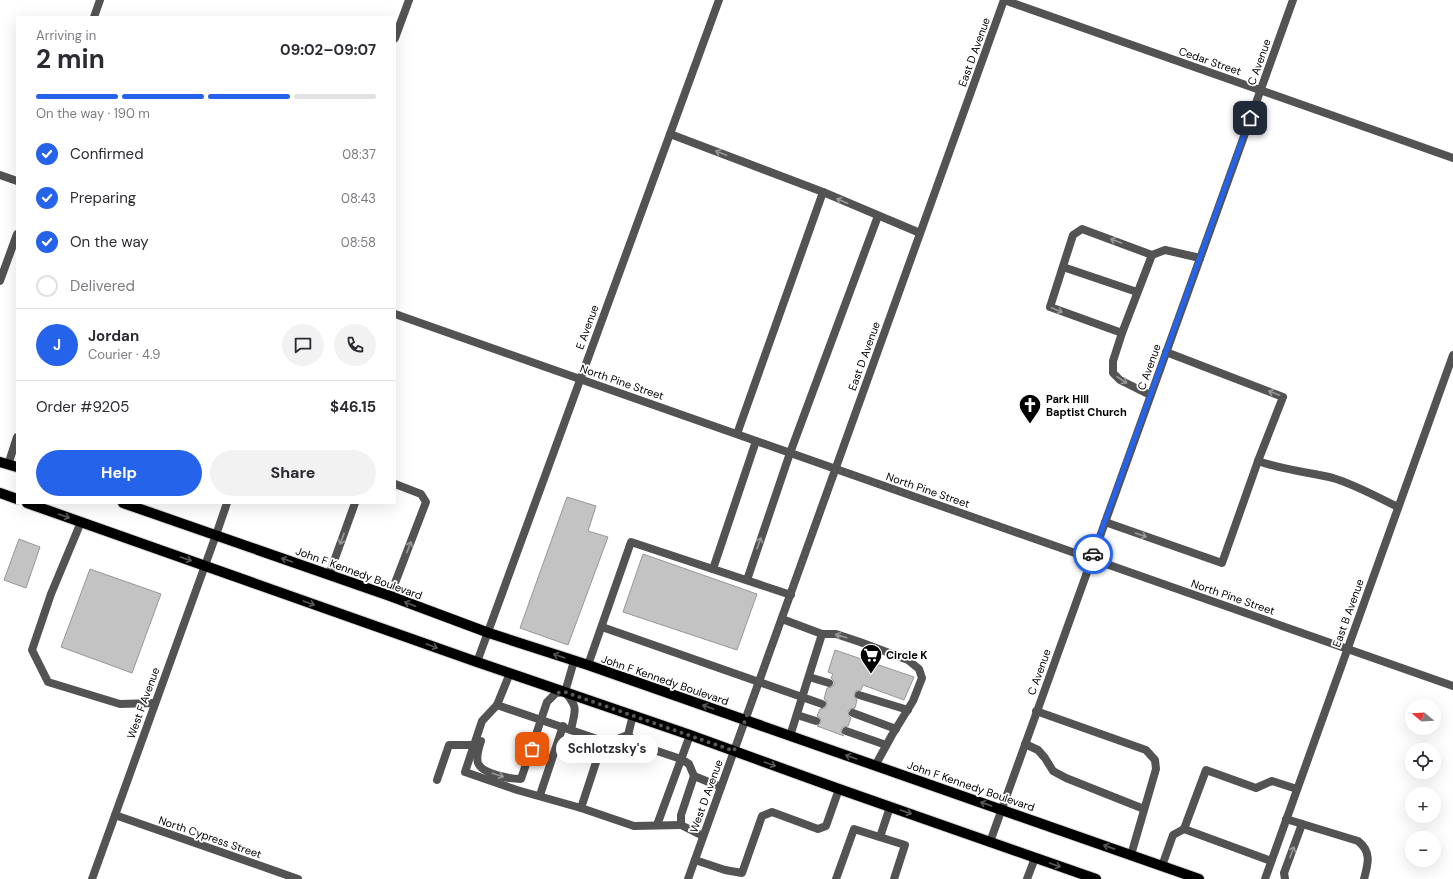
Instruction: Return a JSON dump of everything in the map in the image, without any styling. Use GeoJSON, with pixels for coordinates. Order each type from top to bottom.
{"type":"FeatureCollection","features":[{"type":"Feature","properties":{"kind":"main road"},"geometry":{"type":"LineString","coordinates":[[0,493],[16,499]]}},
{"type":"Feature","properties":{"kind":"main road"},"geometry":{"type":"LineString","coordinates":[[30,504],[1096,879]]}},
{"type":"Feature","properties":{"kind":"main road","name":"John F Kennedy Boulevard"},"geometry":{"type":"LineString","coordinates":[[127,504],[390,596],[489,633],[745,720],[1199,879]]}},
{"type":"Feature","properties":{"kind":"street"},"geometry":{"type":"LineString","coordinates":[[94,16],[100,0]]}},
{"type":"Feature","properties":{"kind":"street"},"geometry":{"type":"LineString","coordinates":[[396,35],[409,0]]}},
{"type":"Feature","properties":{"kind":"street","name":"E Avenue"},"geometry":{"type":"LineString","coordinates":[[477,662],[489,633],[580,379],[719,0]]}},
{"type":"Feature","properties":{"kind":"street","name":"Cedar Street"},"geometry":{"type":"LineString","coordinates":[[1004,0],[1453,158]]}},
{"type":"Feature","properties":{"kind":"street","name":"East D Avenue"},"geometry":{"type":"LineString","coordinates":[[745,720],[1004,0]]}},
{"type":"Feature","properties":{"kind":"street","name":"C Avenue"},"geometry":{"type":"LineString","coordinates":[[990,842],[1293,0]]}},
{"type":"Feature","properties":{"kind":"street"},"geometry":{"type":"LineString","coordinates":[[670,134],[823,192],[920,233]]}},
{"type":"Feature","properties":{"kind":"street"},"geometry":{"type":"LineString","coordinates":[[0,175],[16,181]]}},
{"type":"Feature","properties":{"kind":"street"},"geometry":{"type":"LineString","coordinates":[[737,434],[823,192]]}},
{"type":"Feature","properties":{"kind":"street"},"geometry":{"type":"LineString","coordinates":[[747,580],[790,453],[878,216]]}},
{"type":"Feature","properties":{"kind":"street"},"geometry":{"type":"LineString","coordinates":[[1122,333],[1050,307],[1073,234],[1082,230],[1152,255],[1165,250],[1200,258]]}},
{"type":"Feature","properties":{"kind":"street"},"geometry":{"type":"LineString","coordinates":[[0,281],[16,237]]}},
{"type":"Feature","properties":{"kind":"street"},"geometry":{"type":"LineString","coordinates":[[1150,395],[1120,380],[1113,373],[1113,361],[1137,292],[1152,255]]}},
{"type":"Feature","properties":{"kind":"street"},"geometry":{"type":"LineString","coordinates":[[1063,267],[1137,292]]}},
{"type":"Feature","properties":{"kind":"street","name":"North Pine Street"},"geometry":{"type":"LineString","coordinates":[[396,314],[1453,686]]}},
{"type":"Feature","properties":{"kind":"street"},"geometry":{"type":"LineString","coordinates":[[1105,522],[1222,563],[1258,461],[1284,397],[1166,352]]}},
{"type":"Feature","properties":{"kind":"street","name":"East B Avenue"},"geometry":{"type":"LineString","coordinates":[[1265,879],[1453,355]]}},
{"type":"Feature","properties":{"kind":"street"},"geometry":{"type":"LineString","coordinates":[[8,465],[16,440]]}},
{"type":"Feature","properties":{"kind":"street"},"geometry":{"type":"LineString","coordinates":[[713,569],[756,441]]}},
{"type":"Feature","properties":{"kind":"street"},"geometry":{"type":"LineString","coordinates":[[1258,461],[1275,467],[1318,475],[1351,484],[1398,508]]}},
{"type":"Feature","properties":{"kind":"street"},"geometry":{"type":"LineString","coordinates":[[390,596],[426,502],[421,494],[396,484]]}},
{"type":"Feature","properties":{"kind":"street","name":"West F Avenue"},"geometry":{"type":"LineString","coordinates":[[92,879],[227,504]]}},
{"type":"Feature","properties":{"kind":"street"},"geometry":{"type":"LineString","coordinates":[[329,575],[355,504]]}},
{"type":"Feature","properties":{"kind":"street"},"geometry":{"type":"LineString","coordinates":[[81,522],[51,594],[32,650],[48,682],[120,704],[155,703]]}},
{"type":"Feature","properties":{"kind":"street"},"geometry":{"type":"LineString","coordinates":[[588,666],[631,542],[790,595]]}},
{"type":"Feature","properties":{"kind":"street"},"geometry":{"type":"LineString","coordinates":[[782,619],[822,634],[836,634],[860,642],[908,660],[919,669],[922,678],[913,701],[875,766]]}},
{"type":"Feature","properties":{"kind":"street"},"geometry":{"type":"LineString","coordinates":[[602,626],[822,704]]}},
{"type":"Feature","properties":{"kind":"street"},"geometry":{"type":"LineString","coordinates":[[790,736],[822,634]]}},
{"type":"Feature","properties":{"kind":"street"},"geometry":{"type":"LineString","coordinates":[[565,692],[574,661]]}},
{"type":"Feature","properties":{"kind":"street"},"geometry":{"type":"LineString","coordinates":[[510,673],[497,705],[482,721],[465,772],[517,790],[540,795],[634,826],[681,825],[703,836]]}},
{"type":"Feature","properties":{"kind":"street"},"geometry":{"type":"LineString","coordinates":[[809,677],[829,683]]}},
{"type":"Feature","properties":{"kind":"street"},"geometry":{"type":"LineString","coordinates":[[482,721],[484,730],[478,749],[478,763],[484,770],[511,779],[521,779],[547,702],[556,693],[565,692]]}},
{"type":"Feature","properties":{"kind":"street"},"geometry":{"type":"LineString","coordinates":[[565,692],[574,704],[575,710],[571,730]]}},
{"type":"Feature","properties":{"kind":"street"},"geometry":{"type":"LineString","coordinates":[[859,695],[908,710]]}},
{"type":"Feature","properties":{"kind":"street"},"geometry":{"type":"LineString","coordinates":[[497,705],[542,719],[603,741],[612,741],[628,735]]}},
{"type":"Feature","properties":{"kind":"street"},"geometry":{"type":"LineString","coordinates":[[1036,711],[1146,750],[1155,760],[1156,770],[1131,855]]}},
{"type":"Feature","properties":{"kind":"street"},"geometry":{"type":"LineString","coordinates":[[853,713],[896,729]]}},
{"type":"Feature","properties":{"kind":"street"},"geometry":{"type":"LineString","coordinates":[[628,735],[633,715]]}},
{"type":"Feature","properties":{"kind":"street"},"geometry":{"type":"LineString","coordinates":[[797,715],[816,721]]}},
{"type":"Feature","properties":{"kind":"street","name":"West D Avenue"},"geometry":{"type":"LineString","coordinates":[[688,879],[745,720]]}},
{"type":"Feature","properties":{"kind":"street"},"geometry":{"type":"LineString","coordinates":[[540,795],[562,726]]}},
{"type":"Feature","properties":{"kind":"street"},"geometry":{"type":"LineString","coordinates":[[846,731],[886,745]]}},
{"type":"Feature","properties":{"kind":"street"},"geometry":{"type":"LineString","coordinates":[[628,735],[639,745],[681,759],[689,764],[694,776],[681,815],[681,825]]}},
{"type":"Feature","properties":{"kind":"street"},"geometry":{"type":"LineString","coordinates":[[656,825],[690,735]]}},
{"type":"Feature","properties":{"kind":"street"},"geometry":{"type":"LineString","coordinates":[[581,808],[603,741]]}},
{"type":"Feature","properties":{"kind":"street"},"geometry":{"type":"LineString","coordinates":[[1025,744],[1038,750],[1053,771],[1066,778],[1144,809]]}},
{"type":"Feature","properties":{"kind":"street"},"geometry":{"type":"LineString","coordinates":[[437,780],[449,745],[474,745]]}},
{"type":"Feature","properties":{"kind":"street"},"geometry":{"type":"LineString","coordinates":[[1162,866],[1173,835],[1184,829],[1206,770],[1256,788],[1272,781],[1297,789]]}},
{"type":"Feature","properties":{"kind":"street"},"geometry":{"type":"LineString","coordinates":[[694,776],[721,787]]}},
{"type":"Feature","properties":{"kind":"street"},"geometry":{"type":"LineString","coordinates":[[695,860],[725,870],[742,873],[762,816],[772,812],[818,829],[826,826],[839,789]]}},
{"type":"Feature","properties":{"kind":"street"},"geometry":{"type":"LineString","coordinates":[[880,837],[890,807]]}},
{"type":"Feature","properties":{"kind":"street","name":"North Cypress Street"},"geometry":{"type":"LineString","coordinates":[[115,815],[298,879]]}},
{"type":"Feature","properties":{"kind":"street"},"geometry":{"type":"LineString","coordinates":[[1286,819],[1358,841],[1365,847],[1368,857],[1364,879]]}},
{"type":"Feature","properties":{"kind":"street"},"geometry":{"type":"LineString","coordinates":[[1286,879],[1284,873],[1302,824]]}},
{"type":"Feature","properties":{"kind":"street"},"geometry":{"type":"LineString","coordinates":[[836,879],[854,829],[905,845],[894,879]]}},
{"type":"Feature","properties":{"kind":"street"},"geometry":{"type":"LineString","coordinates":[[1184,829],[1271,861]]}},
{"type":"Feature","properties":{"kind":"street"},"geometry":{"type":"LineString","coordinates":[[1027,879],[1035,858]]}},
{"type":"Feature","properties":{"kind":"building"},"geometry":{"type":"Polygon","coordinates":[[[567,497],[596,506],[588,531],[608,537],[568,645],[520,628],[567,497]]]}},
{"type":"Feature","properties":{"kind":"building"},"geometry":{"type":"Polygon","coordinates":[[[19,539],[40,547],[26,588],[4,580],[19,539]]]}},
{"type":"Feature","properties":{"kind":"building"},"geometry":{"type":"Polygon","coordinates":[[[643,554],[757,594],[737,650],[623,612],[643,554]]]}},
{"type":"Feature","properties":{"kind":"building"},"geometry":{"type":"Polygon","coordinates":[[[90,569],[161,594],[132,673],[61,647],[90,569]]]}},
{"type":"Feature","properties":{"kind":"building"},"geometry":{"type":"Polygon","coordinates":[[[835,650],[914,677],[904,700],[863,685],[861,690],[856,691],[854,696],[857,700],[855,708],[848,711],[851,718],[848,726],[843,727],[841,730],[844,736],[817,726],[821,722],[820,718],[817,716],[820,709],[825,708],[827,705],[824,699],[827,688],[832,687],[834,684],[834,681],[831,678],[833,674],[828,672],[835,650]]]}},
{"type":"Feature","properties":{"kind":"way so far"},"geometry":{"type":"LineString","coordinates":[[532,749],[547,702],[556,693],[565,692],[734,751],[836,469],[1091,559],[1093,554]]}},
{"type":"Feature","properties":{"kind":"place","name":"Park Hill Baptist Church"},"geometry":{"type":"Point","coordinates":[1030,424]}},
{"type":"Feature","properties":{"kind":"place","name":"Circle K"},"geometry":{"type":"Point","coordinates":[871,674]}},
{"type":"Feature","properties":{"kind":"place","name":"Schlotzsky's"},"geometry":{"type":"Point","coordinates":[532,749]}},
{"type":"Feature","properties":{"kind":"route"},"geometry":{"type":"LineString","coordinates":[[1093,554],[1250,118]]}}]}
